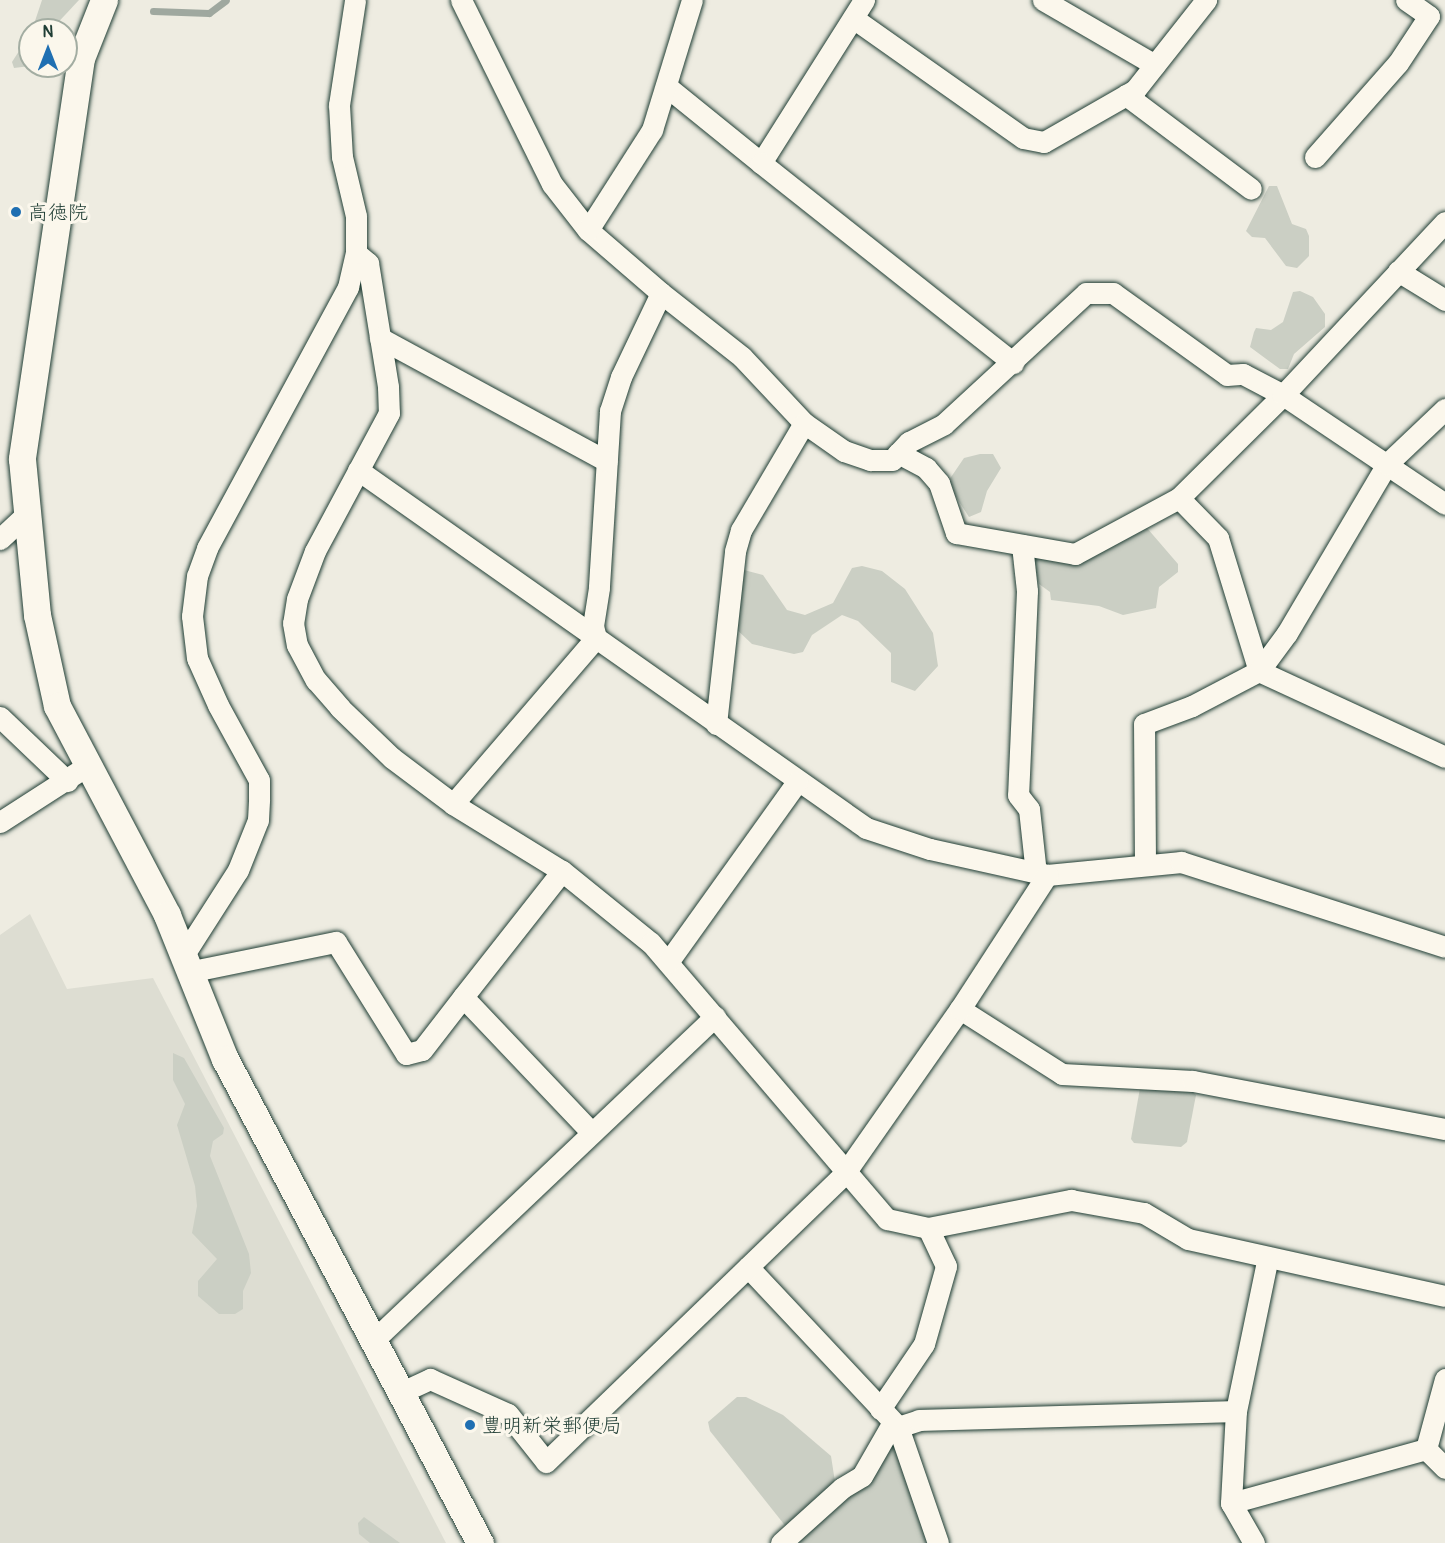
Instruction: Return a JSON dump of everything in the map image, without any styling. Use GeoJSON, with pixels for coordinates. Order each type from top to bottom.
{"type":"FeatureCollection","features":[{"type":"Feature","properties":{"kind":"street"},"geometry":{"type":"LineString","coordinates":[[104,0],[79,70],[22,459],[25,516],[37,615],[57,706],[77,773],[167,915],[225,1059],[480,1543]]}},
{"type":"Feature","properties":{"kind":"street"},"geometry":{"type":"LineString","coordinates":[[185,964],[237,870],[258,820],[260,780],[218,705],[197,658],[192,616],[197,576],[207,548],[348,287],[356,253],[356,216],[342,157],[339,105],[355,0]]}},
{"type":"Feature","properties":{"kind":"street"},"geometry":{"type":"LineString","coordinates":[[461,0],[552,184],[588,230],[661,293],[742,357],[804,423],[844,451],[870,460],[891,460],[909,442],[944,424],[1013,363],[1086,293],[1113,293],[1227,375],[1243,374],[1283,395],[1445,504]]}},
{"type":"Feature","properties":{"kind":"street"},"geometry":{"type":"LineString","coordinates":[[588,230],[652,130],[692,0]]}},
{"type":"Feature","properties":{"kind":"street"},"geometry":{"type":"LineString","coordinates":[[761,163],[864,0]]}},
{"type":"Feature","properties":{"kind":"street"},"geometry":{"type":"LineString","coordinates":[[1043,0],[1155,65]]}},
{"type":"Feature","properties":{"kind":"street"},"geometry":{"type":"LineString","coordinates":[[853,18],[1023,138],[1044,142],[1135,90],[1206,0]]}},
{"type":"Feature","properties":{"kind":"street"},"geometry":{"type":"LineString","coordinates":[[1315,157],[1398,63],[1429,16],[1406,0]]}},
{"type":"Feature","properties":{"kind":"street"},"geometry":{"type":"LineString","coordinates":[[666,86],[1013,363]]}},
{"type":"Feature","properties":{"kind":"street"},"geometry":{"type":"LineString","coordinates":[[1126,95],[1251,189]]}},
{"type":"Feature","properties":{"kind":"street"},"geometry":{"type":"LineString","coordinates":[[898,453],[926,468],[939,483],[956,533],[1075,555],[1179,498],[1283,395],[1445,222]]}},
{"type":"Feature","properties":{"kind":"street"},"geometry":{"type":"LineString","coordinates":[[356,253],[368,263],[389,413],[315,551],[297,599],[293,623],[297,645],[316,680],[340,708],[392,758],[453,804],[562,872],[651,944],[715,1016],[845,1173],[887,1219],[928,1228],[1071,1200],[1144,1213],[1188,1239],[1445,1296]]}},
{"type":"Feature","properties":{"kind":"street"},"geometry":{"type":"LineString","coordinates":[[1398,271],[1445,300]]}},
{"type":"Feature","properties":{"kind":"street"},"geometry":{"type":"LineString","coordinates":[[596,638],[593,626],[610,411],[621,377],[661,293]]}},
{"type":"Feature","properties":{"kind":"street"},"geometry":{"type":"LineString","coordinates":[[380,338],[607,461]]}},
{"type":"Feature","properties":{"kind":"street"},"geometry":{"type":"LineString","coordinates":[[1145,863],[1144,724],[1192,706],[1259,671],[1287,633],[1387,464],[1445,408]]}},
{"type":"Feature","properties":{"kind":"street"},"geometry":{"type":"LineString","coordinates":[[716,724],[741,531],[804,423]]}},
{"type":"Feature","properties":{"kind":"street"},"geometry":{"type":"LineString","coordinates":[[358,470],[797,782],[866,828],[930,849],[1041,874],[1145,863],[1181,862],[1219,872],[1445,947]]}},
{"type":"Feature","properties":{"kind":"street"},"geometry":{"type":"LineString","coordinates":[[1179,498],[1218,538],[1259,671],[1445,757]]}},
{"type":"Feature","properties":{"kind":"street"},"geometry":{"type":"LineString","coordinates":[[0,539],[25,516]]}},
{"type":"Feature","properties":{"kind":"street"},"geometry":{"type":"LineString","coordinates":[[402,1392],[430,1379],[508,1414],[546,1462],[845,1173],[960,1009],[1041,874],[1029,809],[1018,795],[1027,591],[1022,545]]}},
{"type":"Feature","properties":{"kind":"street"},"geometry":{"type":"LineString","coordinates":[[453,804],[596,638]]}},
{"type":"Feature","properties":{"kind":"street"},"geometry":{"type":"LineString","coordinates":[[0,717],[77,773]]}},
{"type":"Feature","properties":{"kind":"street"},"geometry":{"type":"LineString","coordinates":[[0,822],[77,773]]}},
{"type":"Feature","properties":{"kind":"street"},"geometry":{"type":"LineString","coordinates":[[668,962],[797,782]]}},
{"type":"Feature","properties":{"kind":"street"},"geometry":{"type":"LineString","coordinates":[[185,964],[336,942],[406,1054],[422,1050],[562,872]]}},
{"type":"Feature","properties":{"kind":"street"},"geometry":{"type":"LineString","coordinates":[[463,997],[592,1133]]}},
{"type":"Feature","properties":{"kind":"street"},"geometry":{"type":"LineString","coordinates":[[960,1009],[1062,1074],[1193,1081],[1445,1129]]}},
{"type":"Feature","properties":{"kind":"street"},"geometry":{"type":"LineString","coordinates":[[374,1340],[715,1016]]}},
{"type":"Feature","properties":{"kind":"street"},"geometry":{"type":"LineString","coordinates":[[781,1543],[842,1488],[862,1476],[890,1419],[924,1344],[946,1266],[929,1236],[928,1228]]}},
{"type":"Feature","properties":{"kind":"street"},"geometry":{"type":"LineString","coordinates":[[1254,1543],[1231,1503],[1236,1411],[1268,1257]]}},
{"type":"Feature","properties":{"kind":"street"},"geometry":{"type":"LineString","coordinates":[[748,1267],[890,1419],[938,1543]]}},
{"type":"Feature","properties":{"kind":"street"},"geometry":{"type":"LineString","coordinates":[[1426,1449],[1445,1379]]}},
{"type":"Feature","properties":{"kind":"street"},"geometry":{"type":"LineString","coordinates":[[890,1419],[1236,1411]]}},
{"type":"Feature","properties":{"kind":"street"},"geometry":{"type":"LineString","coordinates":[[1231,1503],[1426,1449]]}},
{"type":"Feature","properties":{"kind":"street"},"geometry":{"type":"LineString","coordinates":[[1426,1449],[1445,1468]]}},
{"type":"Feature","properties":{"kind":"shaded area"},"geometry":{"type":"Polygon","coordinates":[[[42,0],[79,0],[62,18],[36,18],[42,0]]]}},
{"type":"Feature","properties":{"kind":"shaded area"},"geometry":{"type":"Polygon","coordinates":[[[18,53],[18,68],[14,68],[12,62],[18,53]]]}},
{"type":"Feature","properties":{"kind":"shaded area"},"geometry":{"type":"Polygon","coordinates":[[[1269,186],[1277,186],[1292,224],[1306,229],[1309,236],[1309,256],[1297,268],[1286,266],[1265,238],[1252,237],[1246,231],[1269,186]]]}},
{"type":"Feature","properties":{"kind":"shaded area"},"geometry":{"type":"Polygon","coordinates":[[[1300,291],[1313,297],[1325,314],[1325,327],[1294,354],[1288,369],[1280,369],[1250,347],[1256,328],[1271,330],[1283,322],[1293,292],[1300,291]]]}},
{"type":"Feature","properties":{"kind":"shaded area"},"geometry":{"type":"Polygon","coordinates":[[[993,454],[1001,468],[987,491],[981,512],[969,517],[947,483],[964,458],[993,454]]]}},
{"type":"Feature","properties":{"kind":"shaded area"},"geometry":{"type":"Polygon","coordinates":[[[1142,527],[1147,528],[1178,564],[1178,572],[1159,587],[1156,608],[1123,615],[1099,606],[1051,600],[1050,592],[1039,584],[1032,559],[1039,553],[1142,527]]]}},
{"type":"Feature","properties":{"kind":"shaded area"},"geometry":{"type":"Polygon","coordinates":[[[862,566],[882,571],[905,589],[933,633],[938,666],[915,691],[891,682],[891,653],[858,621],[842,615],[812,635],[803,652],[794,654],[752,644],[734,627],[739,574],[744,570],[763,575],[787,610],[805,615],[833,603],[852,568],[862,566]]]}},
{"type":"Feature","properties":{"kind":"shaded area"},"geometry":{"type":"Polygon","coordinates":[[[30,914],[67,989],[153,978],[446,1543],[0,1543],[0,935],[30,914]]]}},
{"type":"Feature","properties":{"kind":"shaded area"},"geometry":{"type":"Polygon","coordinates":[[[173,1053],[184,1058],[224,1128],[223,1134],[213,1141],[210,1156],[249,1254],[251,1273],[243,1291],[243,1309],[235,1314],[219,1314],[198,1296],[198,1281],[217,1259],[192,1233],[197,1206],[195,1186],[177,1125],[185,1104],[173,1080],[173,1053]]]}},
{"type":"Feature","properties":{"kind":"shaded area"},"geometry":{"type":"Polygon","coordinates":[[[1140,1088],[1189,1088],[1196,1095],[1187,1142],[1181,1147],[1134,1143],[1131,1139],[1140,1088]]]}},
{"type":"Feature","properties":{"kind":"shaded area"},"geometry":{"type":"Polygon","coordinates":[[[737,1397],[746,1397],[783,1415],[831,1456],[835,1482],[787,1528],[710,1431],[708,1422],[737,1397]]]}},
{"type":"Feature","properties":{"kind":"shaded area"},"geometry":{"type":"Polygon","coordinates":[[[889,1440],[898,1440],[930,1543],[791,1543],[889,1440]]]}},
{"type":"Feature","properties":{"kind":"shaded area"},"geometry":{"type":"Polygon","coordinates":[[[364,1517],[400,1543],[370,1543],[359,1534],[358,1523],[364,1517]]]}},
{"type":"Feature","properties":{"kind":"waterway"},"geometry":{"type":"LineString","coordinates":[[153,11],[209,13],[226,0]]}},
{"type":"Feature","properties":{"kind":"place","name":"高徳院"},"geometry":{"type":"Point","coordinates":[16,212]}},
{"type":"Feature","properties":{"kind":"place","name":"豊明新栄郵便局"},"geometry":{"type":"Point","coordinates":[470,1425]}}]}
